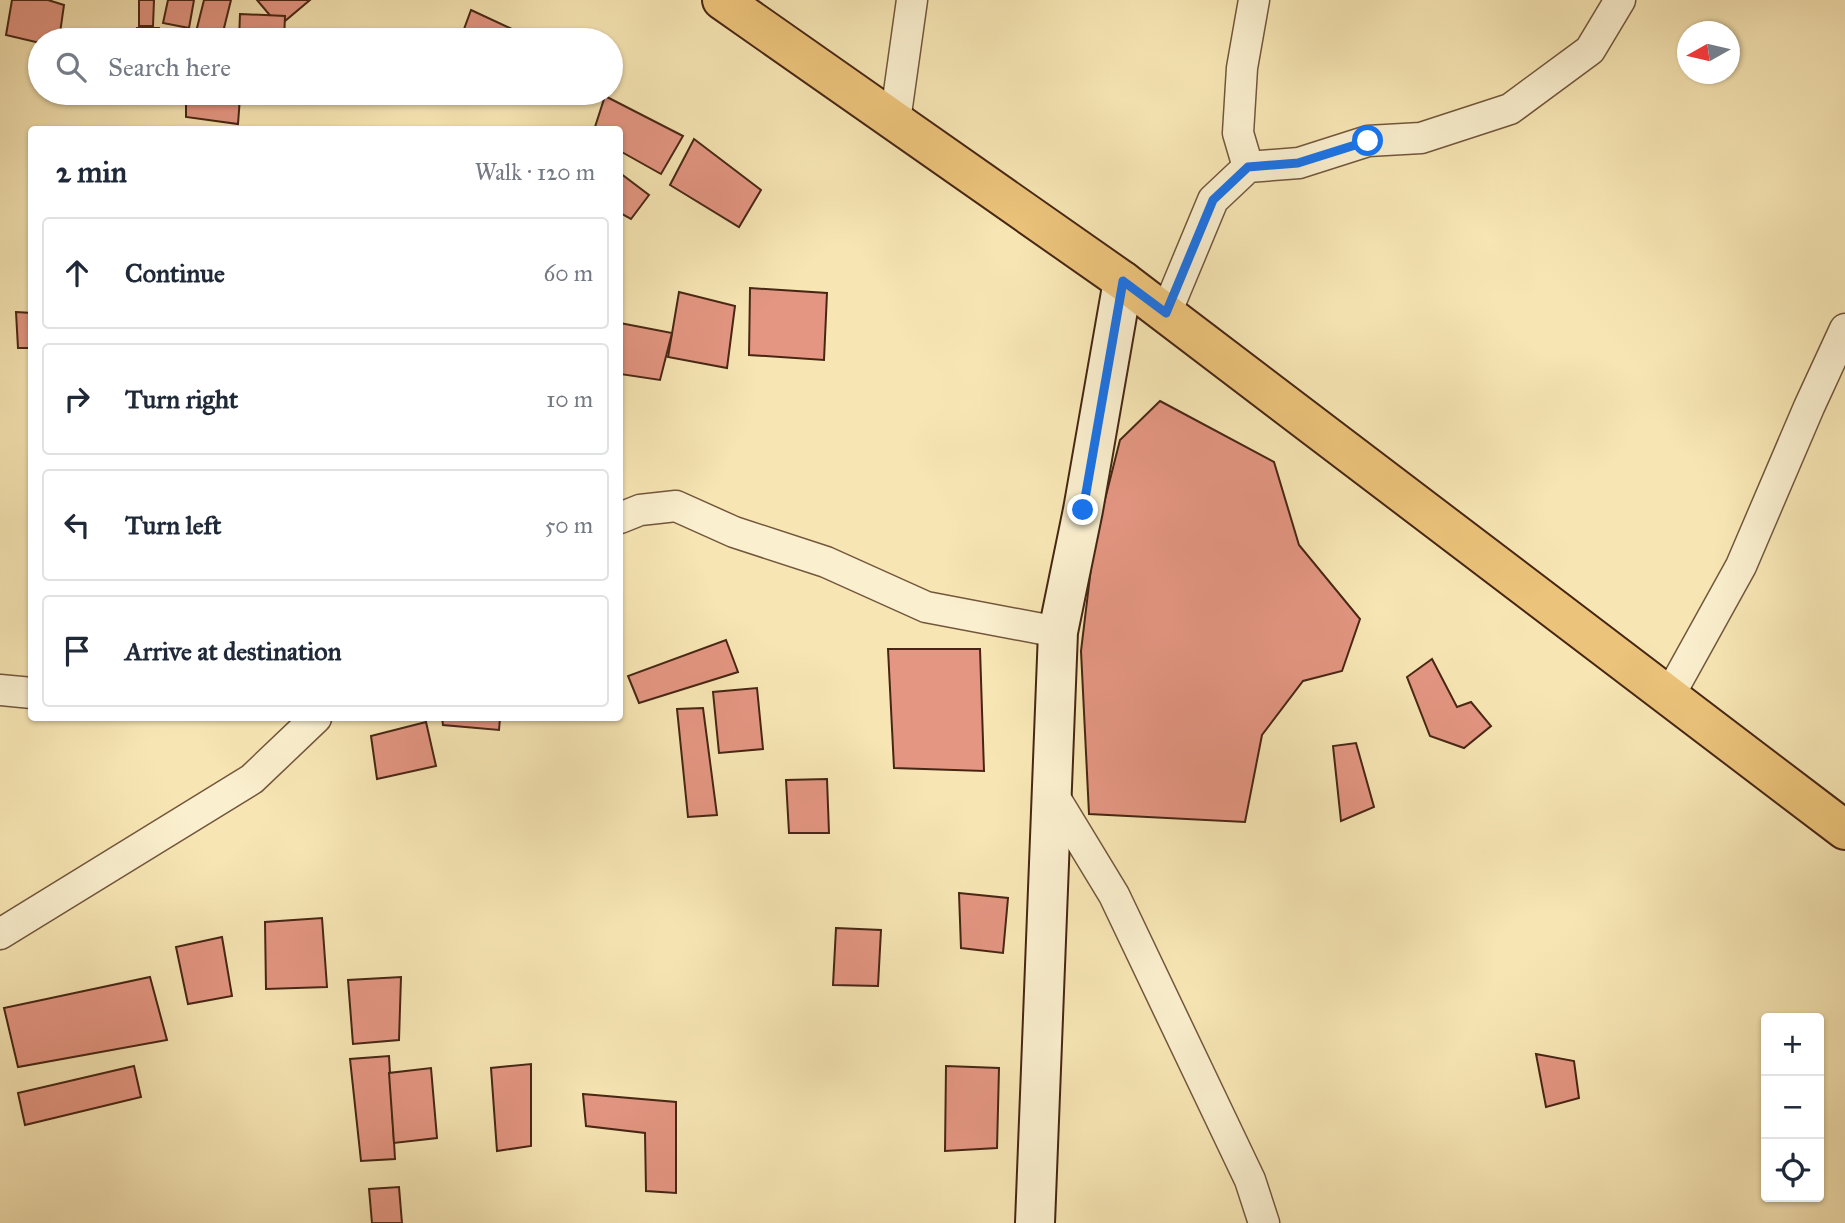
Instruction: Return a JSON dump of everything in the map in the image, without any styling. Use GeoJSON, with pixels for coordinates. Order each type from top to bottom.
{"type":"FeatureCollection","features":[{"type":"Feature","properties":{"kind":"main road"},"geometry":{"type":"LineString","coordinates":[[722,0],[1123,281],[1845,830]]}},
{"type":"Feature","properties":{"kind":"street"},"geometry":{"type":"LineString","coordinates":[[895,121],[912,0]]}},
{"type":"Feature","properties":{"kind":"street"},"geometry":{"type":"LineString","coordinates":[[1248,167],[1238,133],[1242,68],[1254,0]]}},
{"type":"Feature","properties":{"kind":"street"},"geometry":{"type":"LineString","coordinates":[[1166,313],[1213,200],[1248,167],[1298,163],[1368,141],[1421,138],[1510,109],[1590,50],[1620,0]]}},
{"type":"Feature","properties":{"kind":"street"},"geometry":{"type":"LineString","coordinates":[[1035,1223],[1059,632],[1123,281]]}},
{"type":"Feature","properties":{"kind":"street"},"geometry":{"type":"LineString","coordinates":[[1669,696],[1741,566],[1845,328]]}},
{"type":"Feature","properties":{"kind":"street"},"geometry":{"type":"LineString","coordinates":[[623,517],[640,510],[676,506],[734,532],[826,562],[926,607],[1059,632]]}},
{"type":"Feature","properties":{"kind":"street"},"geometry":{"type":"LineString","coordinates":[[0,690],[28,693]]}},
{"type":"Feature","properties":{"kind":"street"},"geometry":{"type":"LineString","coordinates":[[0,934],[252,779],[313,721]]}},
{"type":"Feature","properties":{"kind":"street"},"geometry":{"type":"LineString","coordinates":[[1052,793],[1114,895],[1250,1180],[1264,1223]]}},
{"type":"Feature","properties":{"kind":"building"},"geometry":{"type":"Polygon","coordinates":[[[12,0],[48,0],[64,5],[61,28],[28,28],[28,40],[6,35],[12,0]]]}},
{"type":"Feature","properties":{"kind":"building"},"geometry":{"type":"Polygon","coordinates":[[[139,0],[154,0],[153,26],[139,26],[139,0]]]}},
{"type":"Feature","properties":{"kind":"building"},"geometry":{"type":"Polygon","coordinates":[[[168,0],[194,0],[189,28],[163,23],[168,0]]]}},
{"type":"Feature","properties":{"kind":"building"},"geometry":{"type":"Polygon","coordinates":[[[204,0],[231,0],[224,28],[197,28],[204,0]]]}},
{"type":"Feature","properties":{"kind":"building"},"geometry":{"type":"Polygon","coordinates":[[[257,0],[310,0],[279,26],[257,0]]]}},
{"type":"Feature","properties":{"kind":"building"},"geometry":{"type":"Polygon","coordinates":[[[471,10],[510,28],[464,28],[471,10]]]}},
{"type":"Feature","properties":{"kind":"building"},"geometry":{"type":"Polygon","coordinates":[[[240,14],[285,16],[284,28],[239,28],[240,14]]]}},
{"type":"Feature","properties":{"kind":"building"},"geometry":{"type":"Polygon","coordinates":[[[186,105],[239,105],[238,124],[186,117],[186,105]]]}},
{"type":"Feature","properties":{"kind":"building"},"geometry":{"type":"Polygon","coordinates":[[[602,105],[623,105],[683,136],[661,174],[623,153],[623,126],[595,126],[602,105]]]}},
{"type":"Feature","properties":{"kind":"building"},"geometry":{"type":"Polygon","coordinates":[[[694,139],[761,190],[739,227],[670,185],[694,139]]]}},
{"type":"Feature","properties":{"kind":"building"},"geometry":{"type":"Polygon","coordinates":[[[623,175],[649,195],[631,219],[623,215],[623,175]]]}},
{"type":"Feature","properties":{"kind":"building"},"geometry":{"type":"Polygon","coordinates":[[[750,288],[827,293],[824,360],[749,355],[750,288]]]}},
{"type":"Feature","properties":{"kind":"building"},"geometry":{"type":"Polygon","coordinates":[[[679,292],[735,306],[727,368],[668,357],[679,292]]]}},
{"type":"Feature","properties":{"kind":"building"},"geometry":{"type":"Polygon","coordinates":[[[16,312],[28,313],[28,348],[18,348],[16,312]]]}},
{"type":"Feature","properties":{"kind":"building"},"geometry":{"type":"Polygon","coordinates":[[[623,324],[672,333],[660,380],[623,374],[623,324]]]}},
{"type":"Feature","properties":{"kind":"building"},"geometry":{"type":"Polygon","coordinates":[[[1160,401],[1274,462],[1299,545],[1360,619],[1342,671],[1303,681],[1262,735],[1245,822],[1089,814],[1081,651],[1094,543],[1120,440],[1160,401]]]}},
{"type":"Feature","properties":{"kind":"building"},"geometry":{"type":"Polygon","coordinates":[[[726,640],[738,672],[639,703],[628,676],[726,640]]]}},
{"type":"Feature","properties":{"kind":"building"},"geometry":{"type":"Polygon","coordinates":[[[888,649],[980,649],[984,771],[894,768],[888,649]]]}},
{"type":"Feature","properties":{"kind":"building"},"geometry":{"type":"Polygon","coordinates":[[[1432,659],[1457,707],[1471,702],[1491,726],[1464,748],[1430,736],[1407,677],[1432,659]]]}},
{"type":"Feature","properties":{"kind":"building"},"geometry":{"type":"Polygon","coordinates":[[[757,688],[763,749],[719,753],[713,692],[757,688]]]}},
{"type":"Feature","properties":{"kind":"building"},"geometry":{"type":"Polygon","coordinates":[[[703,708],[717,815],[688,817],[677,709],[703,708]]]}},
{"type":"Feature","properties":{"kind":"building"},"geometry":{"type":"Polygon","coordinates":[[[442,721],[500,721],[499,730],[443,725],[442,721]]]}},
{"type":"Feature","properties":{"kind":"building"},"geometry":{"type":"Polygon","coordinates":[[[426,722],[436,766],[377,779],[371,736],[426,722]]]}},
{"type":"Feature","properties":{"kind":"building"},"geometry":{"type":"Polygon","coordinates":[[[1356,743],[1374,807],[1341,821],[1333,746],[1356,743]]]}},
{"type":"Feature","properties":{"kind":"building"},"geometry":{"type":"Polygon","coordinates":[[[827,779],[829,833],[789,833],[786,780],[827,779]]]}},
{"type":"Feature","properties":{"kind":"building"},"geometry":{"type":"Polygon","coordinates":[[[959,893],[1008,898],[1003,953],[961,948],[959,893]]]}},
{"type":"Feature","properties":{"kind":"building"},"geometry":{"type":"Polygon","coordinates":[[[322,918],[327,987],[266,989],[265,922],[322,918]]]}},
{"type":"Feature","properties":{"kind":"building"},"geometry":{"type":"Polygon","coordinates":[[[836,928],[881,930],[878,986],[833,985],[836,928]]]}},
{"type":"Feature","properties":{"kind":"building"},"geometry":{"type":"Polygon","coordinates":[[[222,937],[232,996],[188,1004],[176,947],[222,937]]]}},
{"type":"Feature","properties":{"kind":"building"},"geometry":{"type":"Polygon","coordinates":[[[150,977],[167,1040],[18,1067],[4,1008],[150,977]]]}},
{"type":"Feature","properties":{"kind":"building"},"geometry":{"type":"Polygon","coordinates":[[[401,977],[399,1040],[353,1044],[348,980],[401,977]]]}},
{"type":"Feature","properties":{"kind":"building"},"geometry":{"type":"Polygon","coordinates":[[[1536,1054],[1574,1061],[1579,1098],[1546,1107],[1536,1054]]]}},
{"type":"Feature","properties":{"kind":"building"},"geometry":{"type":"Polygon","coordinates":[[[389,1056],[395,1159],[361,1161],[350,1059],[389,1056]]]}},
{"type":"Feature","properties":{"kind":"building"},"geometry":{"type":"Polygon","coordinates":[[[531,1064],[531,1146],[497,1151],[491,1068],[531,1064]]]}},
{"type":"Feature","properties":{"kind":"building"},"geometry":{"type":"Polygon","coordinates":[[[134,1066],[141,1097],[25,1125],[18,1093],[134,1066]]]}},
{"type":"Feature","properties":{"kind":"building"},"geometry":{"type":"Polygon","coordinates":[[[946,1066],[999,1068],[997,1148],[945,1151],[946,1066]]]}},
{"type":"Feature","properties":{"kind":"building"},"geometry":{"type":"Polygon","coordinates":[[[431,1068],[437,1138],[394,1143],[389,1073],[431,1068]]]}},
{"type":"Feature","properties":{"kind":"building"},"geometry":{"type":"Polygon","coordinates":[[[583,1094],[676,1102],[676,1193],[646,1191],[645,1133],[586,1126],[583,1094]]]}},
{"type":"Feature","properties":{"kind":"building"},"geometry":{"type":"Polygon","coordinates":[[[399,1187],[402,1223],[372,1223],[369,1189],[399,1187]]]}},
{"type":"Feature","properties":{"kind":"route"},"geometry":{"type":"LineString","coordinates":[[1083,510],[1123,281],[1166,313],[1213,200],[1248,167],[1298,163],[1368,141]]}}]}
